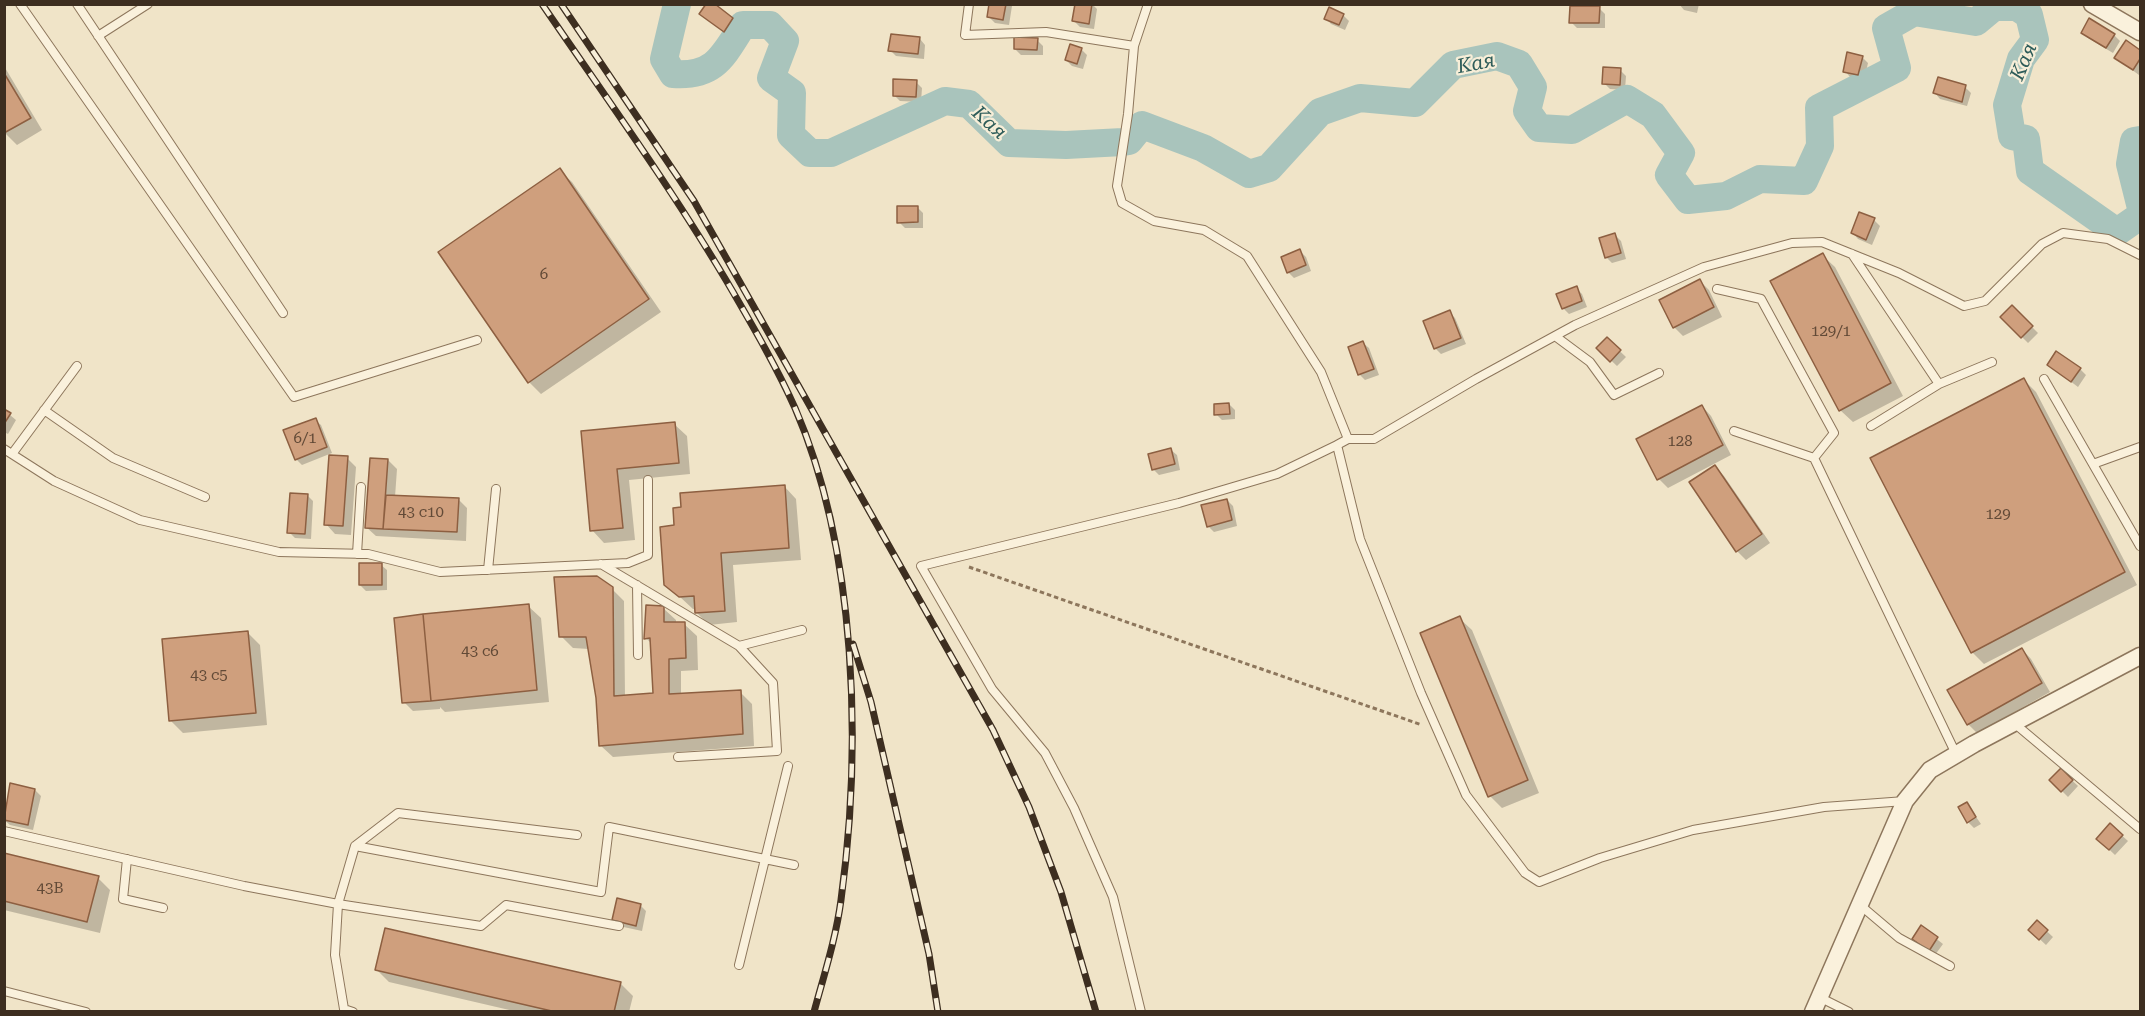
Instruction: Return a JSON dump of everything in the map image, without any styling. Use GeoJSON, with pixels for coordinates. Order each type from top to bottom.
{"type":"FeatureCollection","features":[{"type":"Feature","properties":{"kind":"street"},"geometry":{"type":"LineString","coordinates":[[2092,4],[2140,32]]}},
{"type":"Feature","properties":{"kind":"street"},"geometry":{"type":"LineString","coordinates":[[1816,1004],[1905,801],[1930,770],[2140,656]]}},
{"type":"Feature","properties":{"kind":"lane"},"geometry":{"type":"LineString","coordinates":[[20,4],[294,397],[477,340]]}},
{"type":"Feature","properties":{"kind":"lane"},"geometry":{"type":"LineString","coordinates":[[77,4],[283,313]]}},
{"type":"Feature","properties":{"kind":"lane"},"geometry":{"type":"LineString","coordinates":[[98,36],[148,4]]}},
{"type":"Feature","properties":{"kind":"lane"},"geometry":{"type":"LineString","coordinates":[[969,4],[965,35],[1046,32],[1134,46]]}},
{"type":"Feature","properties":{"kind":"lane"},"geometry":{"type":"LineString","coordinates":[[1148,4],[1134,46],[1128,114],[1117,186],[1122,203],[1154,221],[1204,230],[1247,256],[1321,372],[1348,439]]}},
{"type":"Feature","properties":{"kind":"lane"},"geometry":{"type":"LineString","coordinates":[[1141,1011],[1113,897],[1074,808],[1045,753],[992,688],[921,566],[1179,503],[1276,474],[1348,439],[1374,439],[1555,336],[1704,267],[1792,243],[1822,242],[1899,273],[1964,306],[1985,301],[2042,244],[2063,233],[2108,239],[2140,255]]}},
{"type":"Feature","properties":{"kind":"lane"},"geometry":{"type":"LineString","coordinates":[[1851,254],[1939,384]]}},
{"type":"Feature","properties":{"kind":"lane"},"geometry":{"type":"LineString","coordinates":[[1717,289],[1761,299],[1834,433],[1814,458]]}},
{"type":"Feature","properties":{"kind":"lane"},"geometry":{"type":"LineString","coordinates":[[1555,336],[1590,362],[1614,395],[1659,373]]}},
{"type":"Feature","properties":{"kind":"lane"},"geometry":{"type":"LineString","coordinates":[[1871,426],[1939,384],[1992,362]]}},
{"type":"Feature","properties":{"kind":"lane"},"geometry":{"type":"LineString","coordinates":[[77,366],[44,410],[8,451],[54,481],[140,520],[279,552],[368,554],[440,572],[628,563],[648,555],[648,480]]}},
{"type":"Feature","properties":{"kind":"lane"},"geometry":{"type":"LineString","coordinates":[[2044,379],[2140,546]]}},
{"type":"Feature","properties":{"kind":"lane"},"geometry":{"type":"LineString","coordinates":[[44,410],[113,458],[205,497]]}},
{"type":"Feature","properties":{"kind":"lane"},"geometry":{"type":"LineString","coordinates":[[1734,430],[1814,458],[1956,754]]}},
{"type":"Feature","properties":{"kind":"lane"},"geometry":{"type":"LineString","coordinates":[[1337,445],[1360,540],[1437,731],[1466,795],[1525,873],[1539,882],[1600,858],[1693,830],[1824,807],[1905,801]]}},
{"type":"Feature","properties":{"kind":"lane"},"geometry":{"type":"LineString","coordinates":[[2093,464],[2140,447]]}},
{"type":"Feature","properties":{"kind":"lane"},"geometry":{"type":"LineString","coordinates":[[357,554],[361,487]]}},
{"type":"Feature","properties":{"kind":"lane"},"geometry":{"type":"LineString","coordinates":[[488,570],[496,489]]}},
{"type":"Feature","properties":{"kind":"lane"},"geometry":{"type":"LineString","coordinates":[[601,564],[739,646],[773,683],[777,751],[678,757]]}},
{"type":"Feature","properties":{"kind":"lane"},"geometry":{"type":"LineString","coordinates":[[637,585],[638,655]]}},
{"type":"Feature","properties":{"kind":"lane"},"geometry":{"type":"LineString","coordinates":[[739,646],[802,630]]}},
{"type":"Feature","properties":{"kind":"lane"},"geometry":{"type":"LineString","coordinates":[[2014,723],[2140,829]]}},
{"type":"Feature","properties":{"kind":"lane"},"geometry":{"type":"LineString","coordinates":[[739,965],[788,766]]}},
{"type":"Feature","properties":{"kind":"lane"},"geometry":{"type":"LineString","coordinates":[[353,1011],[344,1009],[335,956],[338,904],[355,846],[398,813],[578,835]]}},
{"type":"Feature","properties":{"kind":"lane"},"geometry":{"type":"LineString","coordinates":[[355,846],[601,892],[609,827],[794,865]]}},
{"type":"Feature","properties":{"kind":"lane"},"geometry":{"type":"LineString","coordinates":[[4,831],[244,886],[338,904],[480,926],[506,905],[619,926]]}},
{"type":"Feature","properties":{"kind":"lane"},"geometry":{"type":"LineString","coordinates":[[127,859],[123,899],[163,908]]}},
{"type":"Feature","properties":{"kind":"lane"},"geometry":{"type":"LineString","coordinates":[[1860,905],[1899,938],[1950,966]]}},
{"type":"Feature","properties":{"kind":"lane"},"geometry":{"type":"LineString","coordinates":[[4,991],[86,1011]]}},
{"type":"Feature","properties":{"kind":"lane"},"geometry":{"type":"LineString","coordinates":[[1816,1004],[1850,1011]]}},
{"type":"Feature","properties":{"kind":"path"},"geometry":{"type":"LineString","coordinates":[[949,560],[1437,731]]}},
{"type":"Feature","properties":{"kind":"building"},"geometry":{"type":"Polygon","coordinates":[[[706,4],[715,4],[733,18],[724,32],[699,14],[706,4]]]}},
{"type":"Feature","properties":{"kind":"building"},"geometry":{"type":"Polygon","coordinates":[[[989,4],[1006,4],[1003,20],[987,17],[989,4]]]}},
{"type":"Feature","properties":{"kind":"building"},"geometry":{"type":"Polygon","coordinates":[[[1075,4],[1092,4],[1089,24],[1072,21],[1075,4]]]}},
{"type":"Feature","properties":{"kind":"building"},"geometry":{"type":"Polygon","coordinates":[[[1570,6],[1600,6],[1599,23],[1569,23],[1570,6]]]}},
{"type":"Feature","properties":{"kind":"building"},"geometry":{"type":"Polygon","coordinates":[[[1329,7],[1344,14],[1339,25],[1324,19],[1329,7]]]}},
{"type":"Feature","properties":{"kind":"building"},"geometry":{"type":"Polygon","coordinates":[[[2089,18],[2115,34],[2106,48],[2081,33],[2089,18]]]}},
{"type":"Feature","properties":{"kind":"building"},"geometry":{"type":"Polygon","coordinates":[[[891,34],[920,37],[918,54],[888,51],[891,34]]]}},
{"type":"Feature","properties":{"kind":"building"},"geometry":{"type":"Polygon","coordinates":[[[1014,37],[1038,38],[1037,50],[1014,49],[1014,37]]]}},
{"type":"Feature","properties":{"kind":"building"},"geometry":{"type":"Polygon","coordinates":[[[2126,40],[2140,50],[2140,59],[2133,70],[2114,58],[2126,40]]]}},
{"type":"Feature","properties":{"kind":"building"},"geometry":{"type":"Polygon","coordinates":[[[1070,44],[1082,48],[1077,64],[1065,60],[1070,44]]]}},
{"type":"Feature","properties":{"kind":"building"},"geometry":{"type":"Polygon","coordinates":[[[1847,52],[1863,56],[1858,75],[1843,72],[1847,52]]]}},
{"type":"Feature","properties":{"kind":"building"},"geometry":{"type":"Polygon","coordinates":[[[1603,67],[1621,68],[1620,85],[1602,84],[1603,67]]]}},
{"type":"Feature","properties":{"kind":"building"},"geometry":{"type":"Polygon","coordinates":[[[4,73],[31,118],[4,133],[4,73]]]}},
{"type":"Feature","properties":{"kind":"building"},"geometry":{"type":"Polygon","coordinates":[[[1938,77],[1966,85],[1962,102],[1933,93],[1938,77]]]}},
{"type":"Feature","properties":{"kind":"building"},"geometry":{"type":"Polygon","coordinates":[[[893,79],[917,80],[916,97],[893,96],[893,79]]]}},
{"type":"Feature","properties":{"kind":"building"},"geometry":{"type":"Polygon","coordinates":[[[560,168],[649,299],[528,383],[438,252],[560,168]]]}},
{"type":"Feature","properties":{"kind":"building"},"geometry":{"type":"Polygon","coordinates":[[[897,206],[918,206],[918,222],[897,223],[897,206]]]}},
{"type":"Feature","properties":{"kind":"building"},"geometry":{"type":"Polygon","coordinates":[[[1859,212],[1875,218],[1866,240],[1851,233],[1859,212]]]}},
{"type":"Feature","properties":{"kind":"building"},"geometry":{"type":"Polygon","coordinates":[[[1615,233],[1621,253],[1605,258],[1599,238],[1615,233]]]}},
{"type":"Feature","properties":{"kind":"building"},"geometry":{"type":"Polygon","coordinates":[[[1300,249],[1306,265],[1287,273],[1281,257],[1300,249]]]}},
{"type":"Feature","properties":{"kind":"building"},"geometry":{"type":"Polygon","coordinates":[[[1823,253],[1891,383],[1839,411],[1770,281],[1823,253]]]}},
{"type":"Feature","properties":{"kind":"building"},"geometry":{"type":"Polygon","coordinates":[[[1700,279],[1714,307],[1673,328],[1659,300],[1700,279]]]}},
{"type":"Feature","properties":{"kind":"building"},"geometry":{"type":"Polygon","coordinates":[[[1577,286],[1582,301],[1562,309],[1556,294],[1577,286]]]}},
{"type":"Feature","properties":{"kind":"building"},"geometry":{"type":"Polygon","coordinates":[[[2012,305],[2033,326],[2021,338],[2000,317],[2012,305]]]}},
{"type":"Feature","properties":{"kind":"building"},"geometry":{"type":"Polygon","coordinates":[[[1450,310],[1461,338],[1434,349],[1423,321],[1450,310]]]}},
{"type":"Feature","properties":{"kind":"building"},"geometry":{"type":"Polygon","coordinates":[[[1607,337],[1621,350],[1610,362],[1596,348],[1607,337]]]}},
{"type":"Feature","properties":{"kind":"building"},"geometry":{"type":"Polygon","coordinates":[[[1363,341],[1374,369],[1358,375],[1348,347],[1363,341]]]}},
{"type":"Feature","properties":{"kind":"building"},"geometry":{"type":"Polygon","coordinates":[[[2056,351],[2081,368],[2071,382],[2047,365],[2056,351]]]}},
{"type":"Feature","properties":{"kind":"building"},"geometry":{"type":"Polygon","coordinates":[[[2024,378],[2125,572],[1971,653],[1870,458],[2024,378]]]}},
{"type":"Feature","properties":{"kind":"building"},"geometry":{"type":"Polygon","coordinates":[[[1229,403],[1230,414],[1214,415],[1214,404],[1229,403]]]}},
{"type":"Feature","properties":{"kind":"building"},"geometry":{"type":"Polygon","coordinates":[[[1702,405],[1723,445],[1657,480],[1636,439],[1702,405]]]}},
{"type":"Feature","properties":{"kind":"building"},"geometry":{"type":"Polygon","coordinates":[[[4,409],[11,413],[4,424],[4,409]]]}},
{"type":"Feature","properties":{"kind":"building"},"geometry":{"type":"Polygon","coordinates":[[[316,418],[327,447],[295,460],[283,430],[316,418]]]}},
{"type":"Feature","properties":{"kind":"building"},"geometry":{"type":"Polygon","coordinates":[[[675,422],[679,463],[617,469],[623,528],[590,531],[581,431],[675,422]]]}},
{"type":"Feature","properties":{"kind":"building"},"geometry":{"type":"Polygon","coordinates":[[[1171,448],[1175,464],[1152,470],[1148,454],[1171,448]]]}},
{"type":"Feature","properties":{"kind":"building"},"geometry":{"type":"Polygon","coordinates":[[[329,455],[348,456],[343,526],[324,525],[329,455]]]}},
{"type":"Feature","properties":{"kind":"building"},"geometry":{"type":"Polygon","coordinates":[[[370,458],[388,459],[383,529],[365,528],[370,458]]]}},
{"type":"Feature","properties":{"kind":"building"},"geometry":{"type":"Polygon","coordinates":[[[1715,465],[1762,534],[1736,552],[1689,482],[1715,465]]]}},
{"type":"Feature","properties":{"kind":"building"},"geometry":{"type":"Polygon","coordinates":[[[785,485],[789,548],[721,553],[725,611],[695,613],[694,596],[679,597],[664,585],[660,527],[674,525],[673,508],[681,507],[680,493],[785,485]]]}},
{"type":"Feature","properties":{"kind":"building"},"geometry":{"type":"Polygon","coordinates":[[[290,493],[308,494],[305,534],[287,533],[290,493]]]}},
{"type":"Feature","properties":{"kind":"building"},"geometry":{"type":"Polygon","coordinates":[[[386,495],[459,498],[457,532],[383,529],[386,495]]]}},
{"type":"Feature","properties":{"kind":"building"},"geometry":{"type":"Polygon","coordinates":[[[1227,499],[1232,520],[1207,527],[1201,505],[1227,499]]]}},
{"type":"Feature","properties":{"kind":"building"},"geometry":{"type":"Polygon","coordinates":[[[359,563],[382,563],[382,585],[359,585],[359,563]]]}},
{"type":"Feature","properties":{"kind":"building"},"geometry":{"type":"Polygon","coordinates":[[[597,576],[613,587],[614,696],[653,693],[650,638],[644,639],[646,605],[664,606],[664,622],[685,622],[686,658],[669,659],[669,694],[741,690],[743,734],[599,746],[596,698],[586,637],[559,637],[554,577],[597,576]]]}},
{"type":"Feature","properties":{"kind":"building"},"geometry":{"type":"Polygon","coordinates":[[[529,604],[537,690],[431,701],[423,614],[529,604]]]}},
{"type":"Feature","properties":{"kind":"building"},"geometry":{"type":"Polygon","coordinates":[[[423,614],[431,701],[402,703],[394,618],[423,614]]]}},
{"type":"Feature","properties":{"kind":"building"},"geometry":{"type":"Polygon","coordinates":[[[1460,616],[1528,780],[1488,797],[1420,633],[1460,616]]]}},
{"type":"Feature","properties":{"kind":"building"},"geometry":{"type":"Polygon","coordinates":[[[248,631],[256,713],[169,721],[162,639],[248,631]]]}},
{"type":"Feature","properties":{"kind":"building"},"geometry":{"type":"Polygon","coordinates":[[[2022,648],[2042,683],[1967,725],[1947,690],[2022,648]]]}},
{"type":"Feature","properties":{"kind":"building"},"geometry":{"type":"Polygon","coordinates":[[[2061,768],[2073,780],[2061,792],[2049,780],[2061,768]]]}},
{"type":"Feature","properties":{"kind":"building"},"geometry":{"type":"Polygon","coordinates":[[[10,783],[35,789],[28,825],[4,820],[10,783]]]}},
{"type":"Feature","properties":{"kind":"building"},"geometry":{"type":"Polygon","coordinates":[[[1967,802],[1976,817],[1967,823],[1958,807],[1967,802]]]}},
{"type":"Feature","properties":{"kind":"building"},"geometry":{"type":"Polygon","coordinates":[[[2110,823],[2123,835],[2109,850],[2096,839],[2110,823]]]}},
{"type":"Feature","properties":{"kind":"building"},"geometry":{"type":"Polygon","coordinates":[[[4,853],[99,876],[87,922],[4,901],[4,853]]]}},
{"type":"Feature","properties":{"kind":"building"},"geometry":{"type":"Polygon","coordinates":[[[617,898],[641,904],[636,926],[612,920],[617,898]]]}},
{"type":"Feature","properties":{"kind":"building"},"geometry":{"type":"Polygon","coordinates":[[[2037,920],[2048,930],[2039,940],[2028,930],[2037,920]]]}},
{"type":"Feature","properties":{"kind":"building"},"geometry":{"type":"Polygon","coordinates":[[[1921,925],[1938,937],[1929,951],[1912,939],[1921,925]]]}},
{"type":"Feature","properties":{"kind":"building"},"geometry":{"type":"Polygon","coordinates":[[[385,928],[621,982],[614,1012],[556,1012],[375,970],[385,928]]]}},
{"type":"Feature","properties":{"kind":"waterway","name":"Кая"},"geometry":{"type":"LineString","coordinates":[[677,4],[664,59],[673,74],[699,72],[708,68],[723,55],[743,25],[770,25],[785,41],[771,78],[792,93],[791,135],[810,153],[831,153],[945,101],[969,104],[1009,143],[1066,145],[1123,142],[1129,141],[1142,125],[1203,148],[1249,174],[1269,168],[1320,112],[1360,98],[1415,103],[1453,65],[1497,56],[1519,64],[1533,87],[1527,111],[1539,128],[1572,130],[1627,99],[1653,115],[1681,153],[1669,175],[1688,200],[1726,196],[1760,179],[1804,181],[1820,146],[1819,108],[1897,68],[1886,28],[1914,12],[1976,22],[1994,7],[2017,7],[2029,15],[2035,40],[2021,59],[2007,105],[2012,136],[2026,139],[2030,171],[2117,232],[2140,216]]}},
{"type":"Feature","properties":{"kind":"waterway","name":"Кая"},"geometry":{"type":"LineString","coordinates":[[2140,140],[2134,141],[2130,164],[2140,204]]}},
{"type":"Feature","properties":{"kind":"railway"},"geometry":{"type":"LineString","coordinates":[[542,4],[711,255],[766,349],[795,408],[816,464],[831,524],[842,586],[849,650],[852,715],[848,841],[841,900],[833,942],[814,1012]]}},
{"type":"Feature","properties":{"kind":"railway"},"geometry":{"type":"LineString","coordinates":[[561,4],[694,201],[993,730],[1029,807],[1061,892],[1096,1012]]}},
{"type":"Feature","properties":{"kind":"railway"},"geometry":{"type":"LineString","coordinates":[[853,644],[871,702],[929,954],[938,1012]]}}]}
